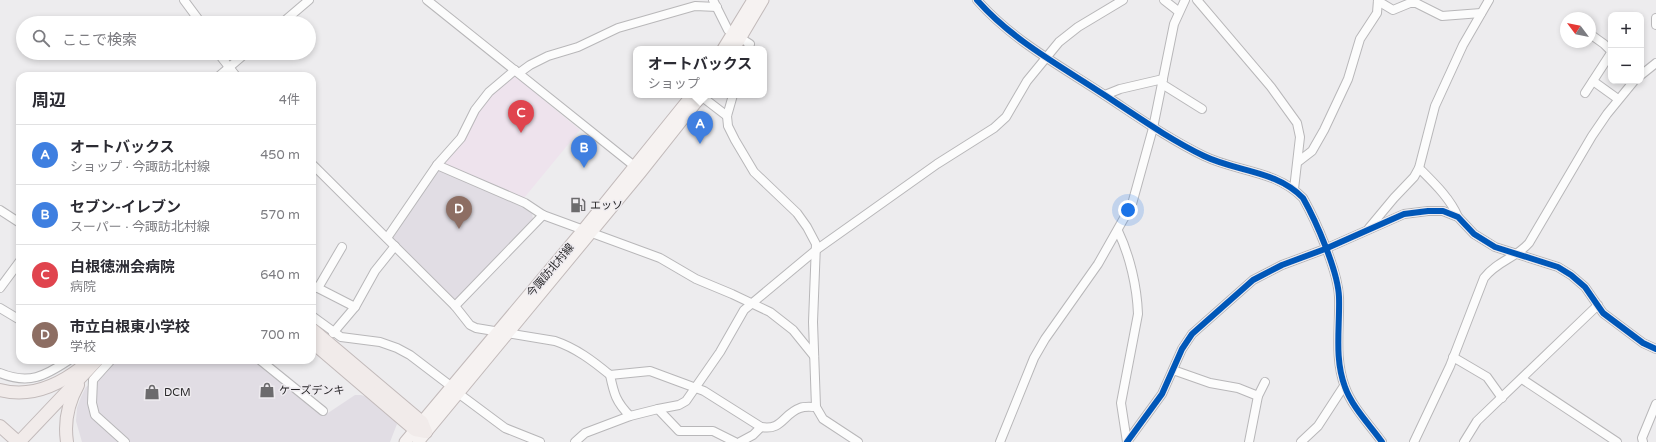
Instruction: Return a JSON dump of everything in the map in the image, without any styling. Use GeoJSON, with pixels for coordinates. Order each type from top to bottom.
{"type":"FeatureCollection","features":[{"type":"Feature","properties":{"kind":"highway"},"geometry":{"type":"LineString","coordinates":[[316,333],[421,428]]}},
{"type":"Feature","properties":{"kind":"highway"},"geometry":{"type":"LineString","coordinates":[[316,345],[421,428]]}},
{"type":"Feature","properties":{"kind":"highway"},"geometry":{"type":"LineString","coordinates":[[0,390],[15,392],[38,390],[61,381],[82,367]]}},
{"type":"Feature","properties":{"kind":"highway"},"geometry":{"type":"LineString","coordinates":[[17,439],[82,367]]}},
{"type":"Feature","properties":{"kind":"highway"},"geometry":{"type":"LineString","coordinates":[[67,442],[65,427],[67,413],[77,387],[82,367]]}},
{"type":"Feature","properties":{"kind":"highway"},"geometry":{"type":"LineString","coordinates":[[0,426],[17,439]]}},
{"type":"Feature","properties":{"kind":"highway"},"geometry":{"type":"LineString","coordinates":[[0,433],[17,439]]}},
{"type":"Feature","properties":{"kind":"main road"},"geometry":{"type":"LineString","coordinates":[[735,46],[737,36],[753,0]]}},
{"type":"Feature","properties":{"kind":"main road"},"geometry":{"type":"LineString","coordinates":[[726,46],[737,36],[763,0]]}},
{"type":"Feature","properties":{"kind":"main road","name":"今諏訪北村線"},"geometry":{"type":"LineString","coordinates":[[405,442],[421,428],[455,390],[587,232],[696,98]]}},
{"type":"Feature","properties":{"kind":"main road","name":"今諏訪北村線"},"geometry":{"type":"LineString","coordinates":[[418,442],[421,428]]}},
{"type":"Feature","properties":{"kind":"street"},"geometry":{"type":"LineString","coordinates":[[184,0],[196,16]]}},
{"type":"Feature","properties":{"kind":"street"},"geometry":{"type":"LineString","coordinates":[[290,16],[309,0]]}},
{"type":"Feature","properties":{"kind":"street"},"geometry":{"type":"LineString","coordinates":[[427,0],[638,170]]}},
{"type":"Feature","properties":{"kind":"street"},"geometry":{"type":"LineString","coordinates":[[977,0],[997,20],[1046,58],[1154,128],[1209,158],[1280,180],[1294,189],[1303,198],[1310,210],[1333,266],[1339,296],[1338,351],[1340,370],[1344,386],[1382,442]]}},
{"type":"Feature","properties":{"kind":"street"},"geometry":{"type":"LineString","coordinates":[[575,442],[585,433],[630,416],[679,405],[696,389],[720,352],[744,310],[816,250],[937,164],[994,128],[1006,117],[1027,81],[1059,42],[1078,27],[1123,0]]}},
{"type":"Feature","properties":{"kind":"street"},"geometry":{"type":"LineString","coordinates":[[1164,0],[1178,11]]}},
{"type":"Feature","properties":{"kind":"street"},"geometry":{"type":"LineString","coordinates":[[1000,442],[1034,358],[1045,339],[1098,264],[1132,204],[1154,128],[1174,24],[1178,11],[1185,0]]}},
{"type":"Feature","properties":{"kind":"street"},"geometry":{"type":"LineString","coordinates":[[1197,0],[1271,87],[1296,123],[1300,137],[1294,189]]}},
{"type":"Feature","properties":{"kind":"street"},"geometry":{"type":"LineString","coordinates":[[1367,231],[1394,198],[1414,177],[1419,168],[1435,106],[1463,45],[1489,0]]}},
{"type":"Feature","properties":{"kind":"street"},"geometry":{"type":"LineString","coordinates":[[1298,161],[1312,151],[1324,130],[1348,79],[1360,39],[1377,13],[1378,1],[1393,10],[1410,3],[1416,3],[1442,16],[1481,13]]}},
{"type":"Feature","properties":{"kind":"street"},"geometry":{"type":"LineString","coordinates":[[387,238],[437,165],[461,138],[475,110],[489,92],[517,71],[548,56],[578,47],[618,28],[695,6],[715,4],[728,30],[750,44],[749,46]]}},
{"type":"Feature","properties":{"kind":"street"},"geometry":{"type":"LineString","coordinates":[[1656,18],[1656,25]]}},
{"type":"Feature","properties":{"kind":"street"},"geometry":{"type":"LineString","coordinates":[[1596,38],[1608,49]]}},
{"type":"Feature","properties":{"kind":"street"},"geometry":{"type":"LineString","coordinates":[[1585,93],[1608,57]]}},
{"type":"Feature","properties":{"kind":"street"},"geometry":{"type":"LineString","coordinates":[[223,60],[232,72]]}},
{"type":"Feature","properties":{"kind":"street"},"geometry":{"type":"LineString","coordinates":[[224,72],[238,60]]}},
{"type":"Feature","properties":{"kind":"street"},"geometry":{"type":"LineString","coordinates":[[1644,72],[1656,62]]}},
{"type":"Feature","properties":{"kind":"street"},"geometry":{"type":"LineString","coordinates":[[1105,95],[1120,89],[1163,81],[1202,109]]}},
{"type":"Feature","properties":{"kind":"street"},"geometry":{"type":"LineString","coordinates":[[1593,81],[1618,99]]}},
{"type":"Feature","properties":{"kind":"street"},"geometry":{"type":"LineString","coordinates":[[1414,442],[1453,357],[1484,278],[1490,270],[1499,263],[1515,254],[1529,243],[1592,136],[1618,99],[1631,84]]}},
{"type":"Feature","properties":{"kind":"street"},"geometry":{"type":"LineString","coordinates":[[702,98],[727,116]]}},
{"type":"Feature","properties":{"kind":"street"},"geometry":{"type":"LineString","coordinates":[[732,98],[727,116],[728,126],[754,172],[797,213],[808,227],[816,244],[813,322],[816,407],[823,419],[858,442]]}},
{"type":"Feature","properties":{"kind":"street"},"geometry":{"type":"LineString","coordinates":[[437,165],[525,203],[543,215],[660,258],[696,279],[752,304],[783,320],[814,356]]}},
{"type":"Feature","properties":{"kind":"street"},"geometry":{"type":"LineString","coordinates":[[316,168],[455,306],[470,325],[476,328],[565,344],[595,362],[610,375],[614,395],[619,404],[630,416]]}},
{"type":"Feature","properties":{"kind":"street"},"geometry":{"type":"LineString","coordinates":[[1419,168],[1436,185],[1454,208],[1458,218]]}},
{"type":"Feature","properties":{"kind":"street"},"geometry":{"type":"LineString","coordinates":[[0,210],[16,220]]}},
{"type":"Feature","properties":{"kind":"street"},"geometry":{"type":"LineString","coordinates":[[1118,231],[1127,249],[1138,314],[1121,403],[1127,442],[1133,440],[1162,394],[1182,349],[1192,334],[1254,280],[1282,265],[1325,249],[1367,231],[1392,218],[1416,212],[1443,211],[1458,218],[1484,241],[1495,247],[1558,267],[1571,275],[1585,287],[1603,313],[1643,343],[1656,348]]}},
{"type":"Feature","properties":{"kind":"street"},"geometry":{"type":"LineString","coordinates":[[455,306],[543,215]]}},
{"type":"Feature","properties":{"kind":"street"},"geometry":{"type":"LineString","coordinates":[[333,333],[355,307],[375,271],[395,246]]}},
{"type":"Feature","properties":{"kind":"street"},"geometry":{"type":"LineString","coordinates":[[316,285],[342,248]]}},
{"type":"Feature","properties":{"kind":"street"},"geometry":{"type":"LineString","coordinates":[[0,288],[16,266]]}},
{"type":"Feature","properties":{"kind":"street"},"geometry":{"type":"LineString","coordinates":[[316,287],[355,307]]}},
{"type":"Feature","properties":{"kind":"street"},"geometry":{"type":"LineString","coordinates":[[1464,442],[1477,421],[1598,305]]}},
{"type":"Feature","properties":{"kind":"street"},"geometry":{"type":"LineString","coordinates":[[0,308],[16,318]]}},
{"type":"Feature","properties":{"kind":"street"},"geometry":{"type":"LineString","coordinates":[[316,319],[333,333],[341,337],[380,342],[397,348],[410,355],[505,428],[540,442]]}},
{"type":"Feature","properties":{"kind":"street"},"geometry":{"type":"LineString","coordinates":[[1453,357],[1487,377],[1502,398]]}},
{"type":"Feature","properties":{"kind":"street"},"geometry":{"type":"LineString","coordinates":[[0,373],[22,379],[33,378],[94,364]]}},
{"type":"Feature","properties":{"kind":"street"},"geometry":{"type":"LineString","coordinates":[[265,364],[323,411]]}},
{"type":"Feature","properties":{"kind":"street"},"geometry":{"type":"LineString","coordinates":[[82,367],[95,415],[125,442]]}},
{"type":"Feature","properties":{"kind":"street"},"geometry":{"type":"LineString","coordinates":[[1173,370],[1210,383],[1238,388],[1258,396]]}},
{"type":"Feature","properties":{"kind":"street"},"geometry":{"type":"LineString","coordinates":[[610,375],[650,371],[704,391],[761,427],[769,429],[775,427],[799,408],[816,407]]}},
{"type":"Feature","properties":{"kind":"street"},"geometry":{"type":"LineString","coordinates":[[1522,379],[1617,442]]}},
{"type":"Feature","properties":{"kind":"street"},"geometry":{"type":"LineString","coordinates":[[1249,442],[1258,396],[1265,382]]}},
{"type":"Feature","properties":{"kind":"street"},"geometry":{"type":"LineString","coordinates":[[1301,442],[1318,426],[1344,386]]}},
{"type":"Feature","properties":{"kind":"street"},"geometry":{"type":"LineString","coordinates":[[1644,442],[1642,438],[1656,404]]}},
{"type":"Feature","properties":{"kind":"street"},"geometry":{"type":"LineString","coordinates":[[658,409],[679,431],[713,431],[735,442]]}},
{"type":"Feature","properties":{"kind":"street"},"geometry":{"type":"LineString","coordinates":[[740,442],[753,435],[761,427]]}},
{"type":"Feature","properties":{"kind":"shaded area"},"geometry":{"type":"Polygon","coordinates":[[[514,75],[580,130],[524,198],[441,164],[456,147],[488,98],[514,75]]]}},
{"type":"Feature","properties":{"kind":"shaded area"},"geometry":{"type":"Polygon","coordinates":[[[437,165],[532,210],[533,221],[455,306],[387,238],[437,165]]]}},
{"type":"Feature","properties":{"kind":"shaded area"},"geometry":{"type":"Polygon","coordinates":[[[111,364],[262,364],[325,415],[355,395],[361,395],[367,397],[388,411],[397,424],[390,442],[82,442],[76,421],[77,408],[86,387],[99,378],[111,364]]]}},
{"type":"Feature","properties":{"kind":"cycle path"},"geometry":{"type":"LineString","coordinates":[[977,0],[1006,28],[1038,52],[1166,135],[1204,156],[1256,172],[1281,182],[1303,198],[1326,246],[1338,286],[1338,342],[1340,365],[1345,387],[1352,402],[1382,442]]}},
{"type":"Feature","properties":{"kind":"cycle path"},"geometry":{"type":"LineString","coordinates":[[1127,442],[1162,394],[1182,349],[1192,334],[1253,280],[1282,265],[1325,249],[1404,214],[1443,211],[1458,217],[1474,234],[1495,247],[1558,267],[1571,275],[1585,287],[1603,313],[1643,343],[1656,349]]}},
{"type":"Feature","properties":{"kind":"place","name":"白根徳洲会病院"},"geometry":{"type":"Point","coordinates":[521,133]}},
{"type":"Feature","properties":{"kind":"place","name":"オートバックス"},"geometry":{"type":"Point","coordinates":[700,144]}},
{"type":"Feature","properties":{"kind":"place","name":"セブン-イレブン"},"geometry":{"type":"Point","coordinates":[584,168]}},
{"type":"Feature","properties":{"kind":"place","name":"エッソ"},"geometry":{"type":"Point","coordinates":[578,205]}},
{"type":"Feature","properties":{"kind":"place","name":"市立白根東小学校"},"geometry":{"type":"Point","coordinates":[459,229]}},
{"type":"Feature","properties":{"kind":"place","name":"ケーズデンキ"},"geometry":{"type":"Point","coordinates":[267,390]}},
{"type":"Feature","properties":{"kind":"place","name":"DCM"},"geometry":{"type":"Point","coordinates":[152,392]}}]}
